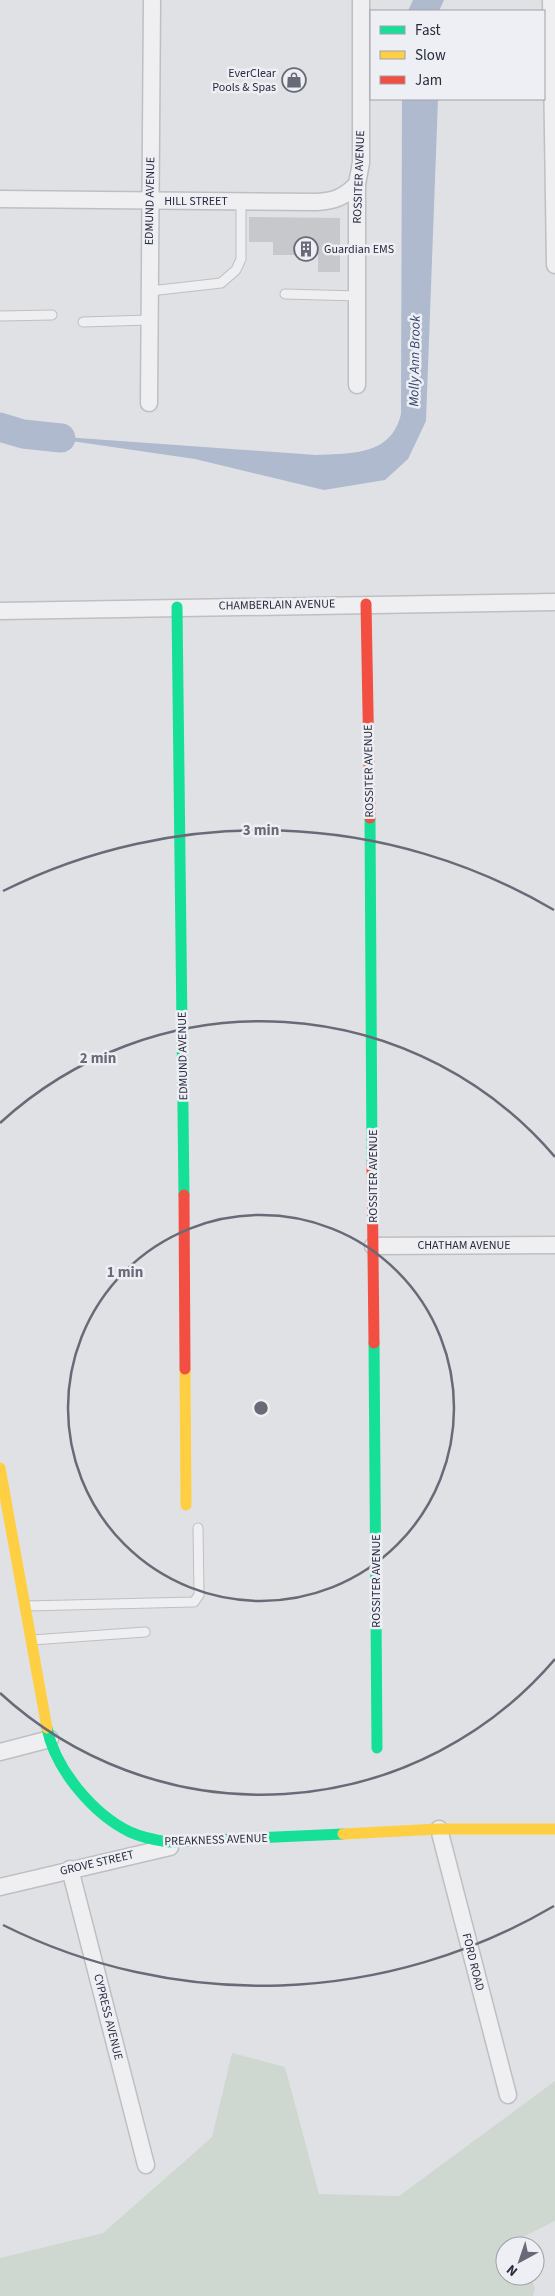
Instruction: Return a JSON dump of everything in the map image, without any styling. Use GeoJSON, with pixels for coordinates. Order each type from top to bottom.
{"type":"FeatureCollection","features":[{"type":"Feature","properties":{"kind":"street","name":"EDMUND AVENUE"},"geometry":{"type":"LineString","coordinates":[[149,403],[152,0]]}},
{"type":"Feature","properties":{"kind":"street","name":"ROSSITER AVENUE"},"geometry":{"type":"LineString","coordinates":[[357,385],[357,184],[361,163],[361,0]]}},
{"type":"Feature","properties":{"kind":"street"},"geometry":{"type":"LineString","coordinates":[[552,0],[555,265]]}},
{"type":"Feature","properties":{"kind":"street","name":"HILL STREET"},"geometry":{"type":"LineString","coordinates":[[0,200],[331,201],[346,194],[357,184]]}},
{"type":"Feature","properties":{"kind":"street","name":"CHAMBERLAIN AVENUE"},"geometry":{"type":"LineString","coordinates":[[0,611],[555,602]]}},
{"type":"Feature","properties":{"kind":"street","name":"ROSSITER AVENUE"},"geometry":{"type":"LineString","coordinates":[[366,604],[377,1748]]}},
{"type":"Feature","properties":{"kind":"street","name":"EDMUND AVENUE"},"geometry":{"type":"LineString","coordinates":[[177,607],[184,1126],[186,1505]]}},
{"type":"Feature","properties":{"kind":"street","name":"CHATHAM AVENUE"},"geometry":{"type":"LineString","coordinates":[[373,1246],[555,1245]]}},
{"type":"Feature","properties":{"kind":"street","name":"PREAKNESS AVENUE"},"geometry":{"type":"LineString","coordinates":[[0,1468],[50,1739],[61,1766],[78,1790],[106,1816],[132,1832],[149,1839],[168,1842],[439,1829],[555,1830]]}},
{"type":"Feature","properties":{"kind":"street"},"geometry":{"type":"LineString","coordinates":[[0,1752],[50,1739]]}},
{"type":"Feature","properties":{"kind":"street","name":"FORD ROAD"},"geometry":{"type":"LineString","coordinates":[[439,1829],[508,2095]]}},
{"type":"Feature","properties":{"kind":"street","name":"GROVE STREET"},"geometry":{"type":"LineString","coordinates":[[0,1887],[195,1841]]}},
{"type":"Feature","properties":{"kind":"street","name":"CYPRESS AVENUE"},"geometry":{"type":"LineString","coordinates":[[70,1869],[146,2165]]}},
{"type":"Feature","properties":{"kind":"lane"},"geometry":{"type":"LineString","coordinates":[[150,291],[221,283],[236,270],[242,259],[241,201]]}},
{"type":"Feature","properties":{"kind":"lane"},"geometry":{"type":"LineString","coordinates":[[285,294],[357,296]]}},
{"type":"Feature","properties":{"kind":"lane"},"geometry":{"type":"LineString","coordinates":[[0,316],[52,315]]}},
{"type":"Feature","properties":{"kind":"lane"},"geometry":{"type":"LineString","coordinates":[[83,322],[149,320]]}},
{"type":"Feature","properties":{"kind":"lane"},"geometry":{"type":"LineString","coordinates":[[26,1606],[194,1602],[198,1595],[198,1528]]}},
{"type":"Feature","properties":{"kind":"lane"},"geometry":{"type":"LineString","coordinates":[[32,1640],[145,1632]]}},
{"type":"Feature","properties":{"kind":"shaded area"},"geometry":{"type":"Polygon","coordinates":[[[232,2053],[285,2067],[319,2194],[399,2196],[555,2081],[555,2221],[525,2236],[495,2236],[495,2286],[534,2286],[533,2296],[0,2296],[0,2258],[103,2233],[212,2137],[232,2053]]]}},
{"type":"Feature","properties":{"kind":"water"},"geometry":{"type":"Polygon","coordinates":[[[413,0],[444,0],[439,10],[408,10],[413,0]]]}},
{"type":"Feature","properties":{"kind":"water"},"geometry":{"type":"Polygon","coordinates":[[[402,100],[438,100],[426,421],[408,459],[385,480],[324,490],[195,459],[23,434],[316,455],[343,454],[379,445],[389,438],[396,428],[401,414],[402,100]]]}},
{"type":"Feature","properties":{"kind":"building","name":"Guardian EMS"},"geometry":{"type":"Polygon","coordinates":[[[249,217],[340,218],[340,272],[318,272],[318,255],[273,255],[273,242],[249,242],[249,217]]]}},
{"type":"Feature","properties":{"kind":"waterway","name":"Molly Ann Brook"},"geometry":{"type":"LineString","coordinates":[[0,427],[23,434],[61,438]]}},
{"type":"Feature","properties":{"kind":"traffic: fast"},"geometry":{"type":"LineString","coordinates":[[177,607],[184,1195]]}},
{"type":"Feature","properties":{"kind":"traffic: fast"},"geometry":{"type":"LineString","coordinates":[[370,818],[372,1163]]}},
{"type":"Feature","properties":{"kind":"traffic: fast"},"geometry":{"type":"LineString","coordinates":[[374,1343],[377,1748]]}},
{"type":"Feature","properties":{"kind":"traffic: fast"},"geometry":{"type":"LineString","coordinates":[[47,1728],[51,1744],[58,1759],[78,1789],[116,1824],[140,1836],[168,1842],[343,1834]]}},
{"type":"Feature","properties":{"kind":"traffic: slow"},"geometry":{"type":"LineString","coordinates":[[185,1369],[186,1505]]}},
{"type":"Feature","properties":{"kind":"traffic: slow"},"geometry":{"type":"LineString","coordinates":[[0,1468],[47,1728]]}},
{"type":"Feature","properties":{"kind":"traffic: slow"},"geometry":{"type":"LineString","coordinates":[[343,1834],[439,1829],[555,1829]]}},
{"type":"Feature","properties":{"kind":"traffic: jam"},"geometry":{"type":"LineString","coordinates":[[366,604],[370,818]]}},
{"type":"Feature","properties":{"kind":"traffic: jam"},"geometry":{"type":"LineString","coordinates":[[372,1163],[374,1343]]}},
{"type":"Feature","properties":{"kind":"traffic: jam"},"geometry":{"type":"LineString","coordinates":[[184,1195],[185,1369]]}},
{"type":"Feature","properties":{"kind":"place","name":"EverClear Pools & Spas"},"geometry":{"type":"Point","coordinates":[294,80]}},
{"type":"Feature","properties":{"kind":"place","name":"Guardian EMS"},"geometry":{"type":"Point","coordinates":[306,249]}}]}
